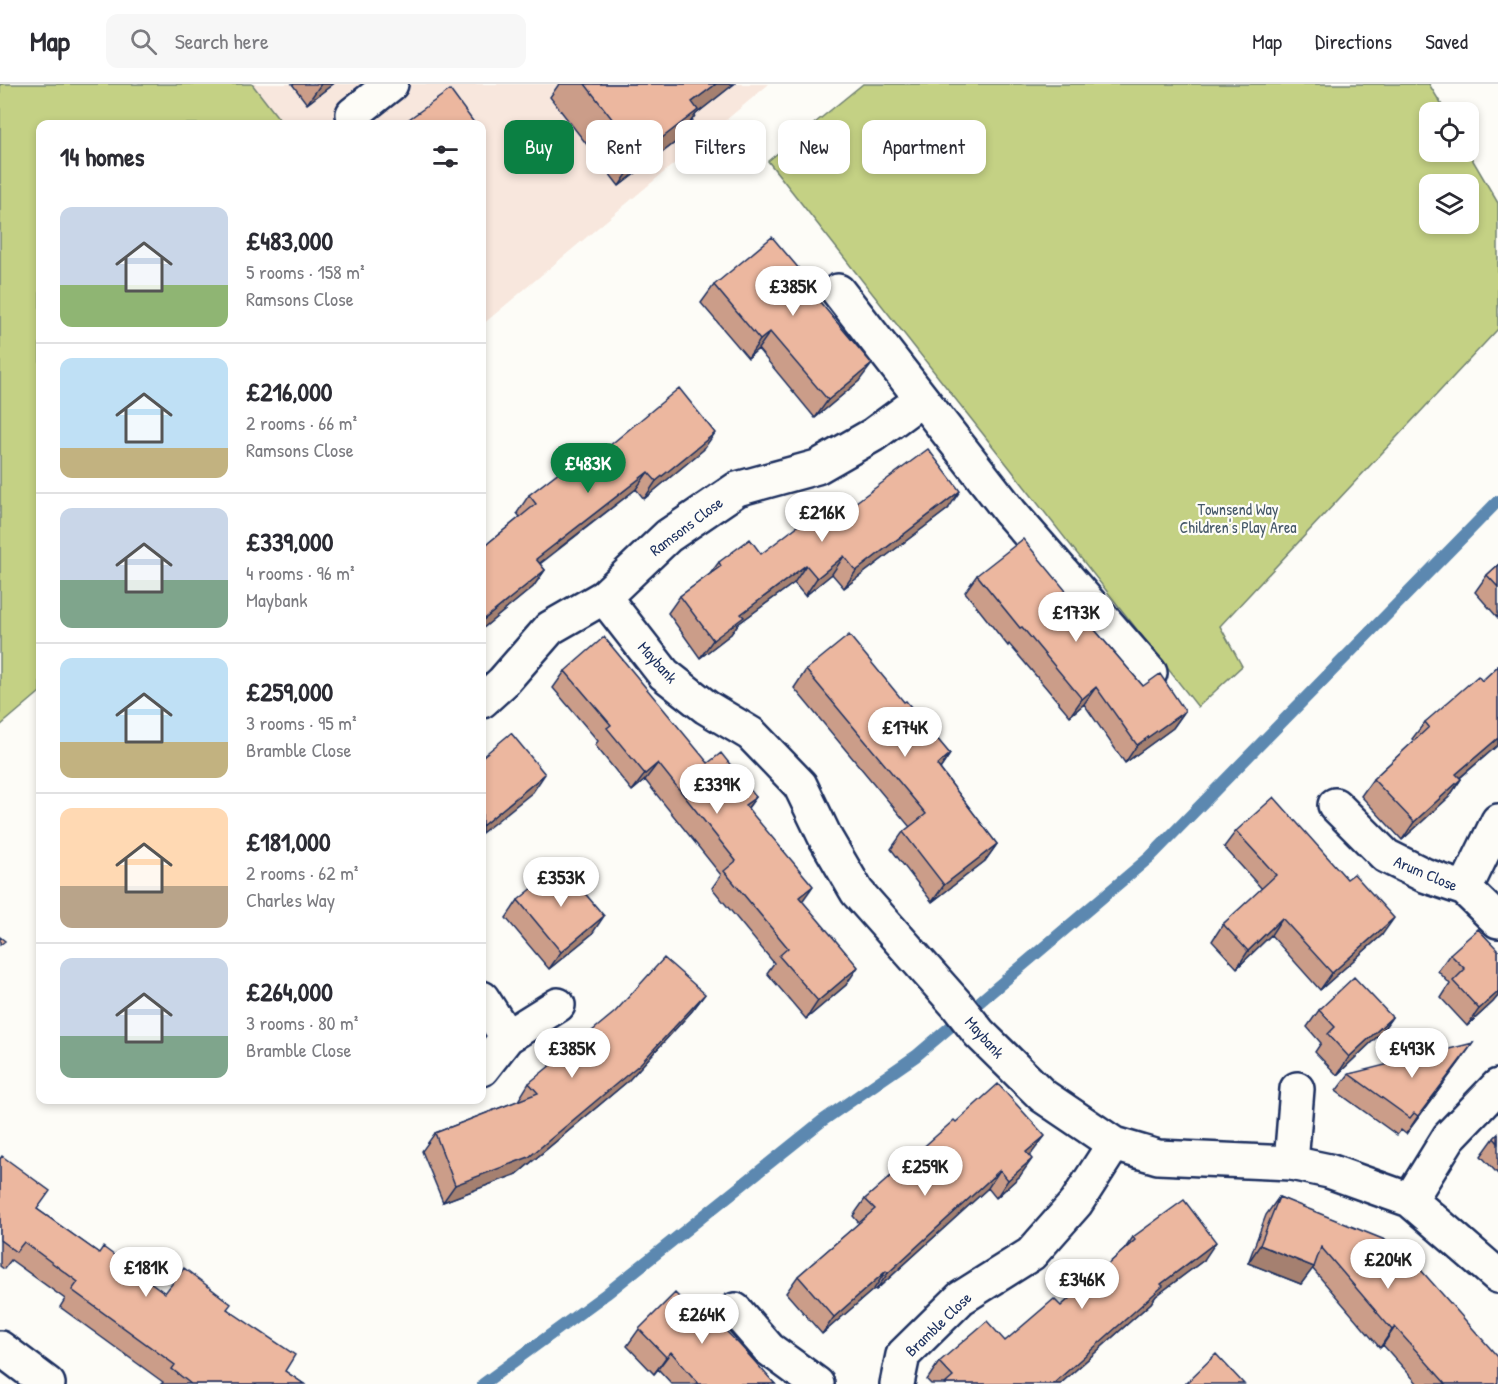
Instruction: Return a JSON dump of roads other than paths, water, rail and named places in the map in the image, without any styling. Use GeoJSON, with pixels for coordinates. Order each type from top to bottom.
{"type":"FeatureCollection","features":[{"type":"Feature","properties":{"kind":"street"},"geometry":{"type":"LineString","coordinates":[[353,114],[391,84]]}},
{"type":"Feature","properties":{"kind":"street"},"geometry":{"type":"LineString","coordinates":[[838,291],[1010,512],[1150,673]]}},
{"type":"Feature","properties":{"kind":"street","name":"Ramsons Close"},"geometry":{"type":"LineString","coordinates":[[486,697],[503,682],[550,628],[604,597],[668,536],[736,489],[817,467],[873,435],[922,399]]}},
{"type":"Feature","properties":{"kind":"street","name":"Maybank"},"geometry":{"type":"LineString","coordinates":[[604,597],[664,674],[706,707],[751,734],[800,785],[826,839],[857,892],[979,1033],[1042,1096],[1114,1144],[1158,1157],[1291,1163],[1329,1171],[1410,1200],[1498,1276]]}},
{"type":"Feature","properties":{"kind":"street","name":"Arum Close"},"geometry":{"type":"LineString","coordinates":[[1335,805],[1386,856],[1424,875],[1465,889],[1498,921]]}},
{"type":"Feature","properties":{"kind":"street","name":"Arum Close"},"geometry":{"type":"LineString","coordinates":[[1465,889],[1495,826]]}},
{"type":"Feature","properties":{"kind":"street"},"geometry":{"type":"LineString","coordinates":[[486,1004],[507,1036]]}},
{"type":"Feature","properties":{"kind":"street"},"geometry":{"type":"LineString","coordinates":[[486,1065],[507,1036],[558,1005]]}},
{"type":"Feature","properties":{"kind":"street"},"geometry":{"type":"LineString","coordinates":[[1410,1200],[1449,1137],[1498,1086]]}},
{"type":"Feature","properties":{"kind":"street"},"geometry":{"type":"LineString","coordinates":[[1291,1163],[1297,1089]]}},
{"type":"Feature","properties":{"kind":"street","name":"Bramble Close"},"geometry":{"type":"LineString","coordinates":[[897,1384],[903,1355],[961,1298],[1031,1254],[1076,1203],[1114,1144]]}},
{"type":"Feature","properties":{"kind":"street"},"geometry":{"type":"LineString","coordinates":[[735,1310],[769,1349],[817,1384]]}},
{"type":"Feature","properties":{"kind":"street"},"geometry":{"type":"LineString","coordinates":[[0,1348],[48,1384]]}},
{"type":"Feature","properties":{"kind":"waterway"},"geometry":{"type":"LineString","coordinates":[[483,1384],[606,1294],[822,1121],[916,1056],[1150,857],[1498,501]]}},
{"type":"Feature","properties":{"kind":"park label","name":"Townsend Way Children's Play Area"},"geometry":{"type":"Point","coordinates":[1238,518]}}]}
